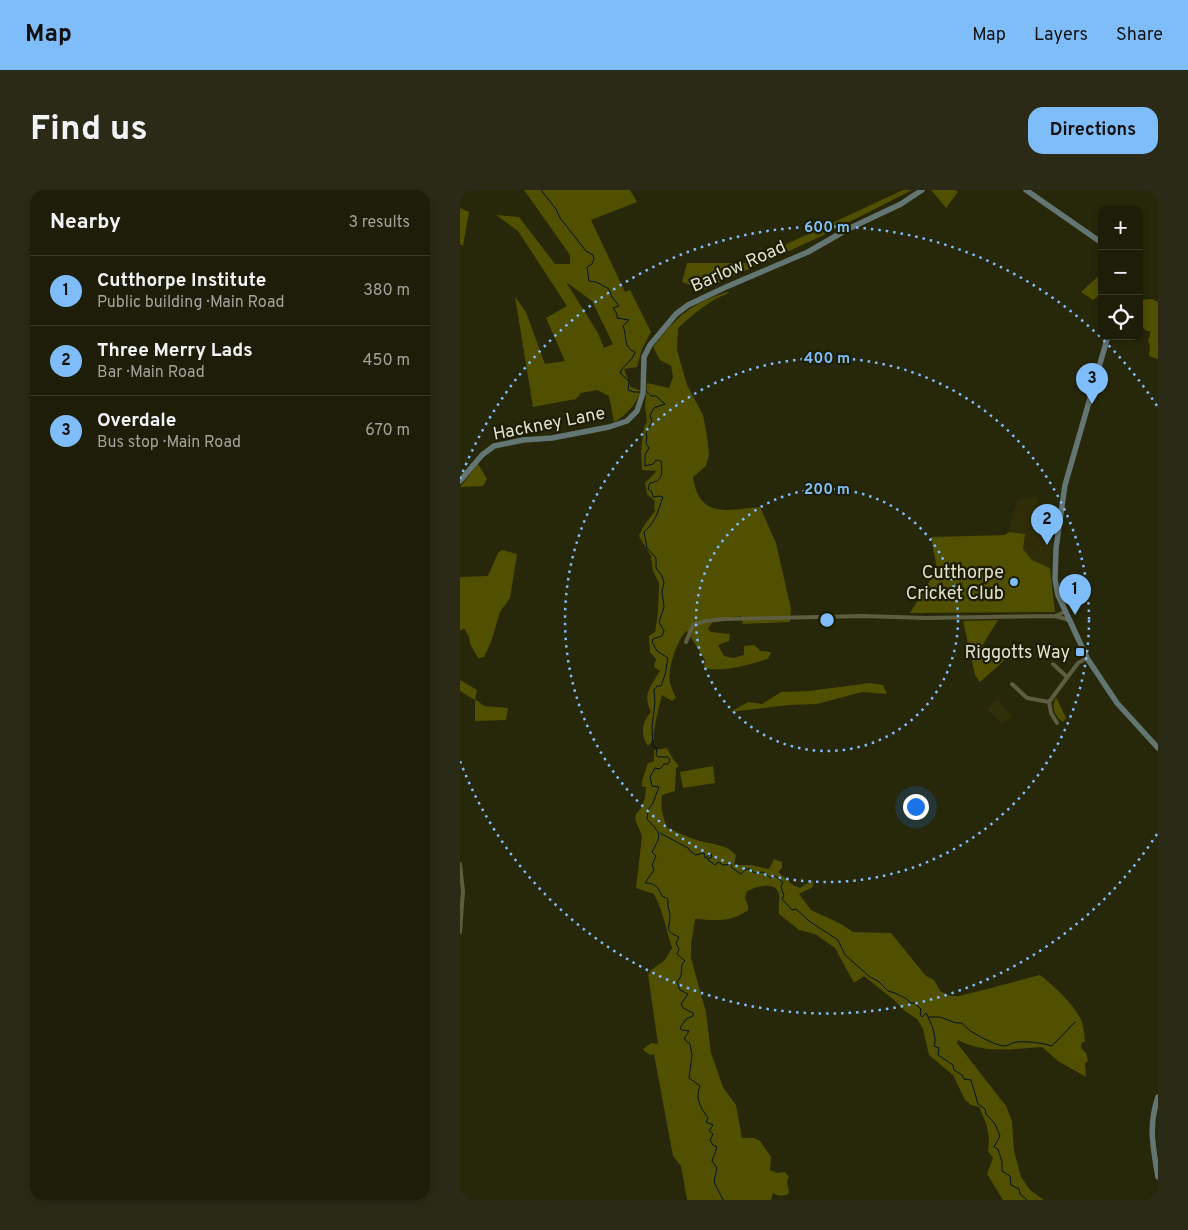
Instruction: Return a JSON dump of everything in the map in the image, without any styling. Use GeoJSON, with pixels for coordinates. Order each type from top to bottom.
{"type":"FeatureCollection","features":[{"type":"Feature","properties":{"kind":"main road","name":"Barlow Road"},"geometry":{"type":"LineString","coordinates":[[643,367],[644,357],[650,344],[666,325],[688,305],[808,252],[848,229],[901,204],[922,190]]}},
{"type":"Feature","properties":{"kind":"main road"},"geometry":{"type":"LineString","coordinates":[[1026,190],[1098,239]]}},
{"type":"Feature","properties":{"kind":"main road"},"geometry":{"type":"LineString","coordinates":[[1107,340],[1070,467],[1055,559],[1055,579],[1058,596],[1086,658],[1117,703],[1158,748]]}},
{"type":"Feature","properties":{"kind":"main road","name":"Hackney Lane"},"geometry":{"type":"LineString","coordinates":[[460,480],[482,454],[494,446],[602,429],[627,420],[637,411],[643,393],[643,367]]}},
{"type":"Feature","properties":{"kind":"main road"},"geometry":{"type":"LineString","coordinates":[[1158,1097],[1154,1108],[1151,1134],[1158,1177]]}},
{"type":"Feature","properties":{"kind":"street"},"geometry":{"type":"LineString","coordinates":[[1055,616],[1065,612]]}},
{"type":"Feature","properties":{"kind":"street"},"geometry":{"type":"LineString","coordinates":[[686,642],[693,625],[705,621],[725,619],[864,616],[926,618],[1055,616],[1069,620]]}},
{"type":"Feature","properties":{"kind":"street"},"geometry":{"type":"LineString","coordinates":[[1057,723],[1051,713],[1049,702],[1078,663],[1086,658]]}},
{"type":"Feature","properties":{"kind":"street"},"geometry":{"type":"LineString","coordinates":[[1053,664],[1067,677]]}},
{"type":"Feature","properties":{"kind":"street"},"geometry":{"type":"LineString","coordinates":[[1012,684],[1027,698],[1049,702]]}},
{"type":"Feature","properties":{"kind":"street"},"geometry":{"type":"LineString","coordinates":[[460,864],[463,891],[460,932]]}},
{"type":"Feature","properties":{"kind":"shaded area"},"geometry":{"type":"Polygon","coordinates":[[[524,190],[630,190],[637,202],[591,220],[625,292],[630,290],[651,332],[642,349],[637,367],[624,369],[631,387],[641,391],[630,409],[614,422],[609,396],[597,390],[581,393],[576,399],[533,407],[515,297],[526,312],[545,364],[565,361],[546,318],[567,306],[518,231],[496,215],[519,217],[555,264],[570,264],[570,255],[524,190]],[[566,282],[598,333],[604,348],[613,344],[592,301],[566,282]]]}},
{"type":"Feature","properties":{"kind":"shaded area"},"geometry":{"type":"Polygon","coordinates":[[[903,190],[912,190],[822,236],[703,290],[682,282],[687,263],[746,263],[903,190]]]}},
{"type":"Feature","properties":{"kind":"shaded area"},"geometry":{"type":"Polygon","coordinates":[[[931,190],[955,190],[958,192],[946,208],[931,190]]]}},
{"type":"Feature","properties":{"kind":"shaded area"},"geometry":{"type":"Polygon","coordinates":[[[460,208],[469,212],[463,246],[460,244],[460,208]]]}},
{"type":"Feature","properties":{"kind":"shaded area"},"geometry":{"type":"Polygon","coordinates":[[[1098,277],[1098,296],[1093,300],[1081,292],[1098,277]]]}},
{"type":"Feature","properties":{"kind":"shaded area"},"geometry":{"type":"Polygon","coordinates":[[[727,292],[729,293],[708,303],[678,328],[677,350],[687,385],[703,415],[709,455],[706,466],[693,477],[701,500],[708,506],[726,510],[760,507],[776,543],[791,609],[790,622],[743,624],[741,616],[714,619],[708,629],[711,632],[730,634],[729,641],[718,645],[724,656],[733,658],[744,655],[744,646],[754,645],[761,651],[771,652],[768,659],[727,669],[704,668],[705,660],[687,631],[676,647],[671,663],[669,678],[676,698],[672,701],[662,695],[655,723],[654,739],[648,746],[643,733],[644,724],[651,712],[647,700],[649,690],[660,671],[654,667],[656,659],[650,652],[649,636],[655,632],[659,583],[653,571],[651,556],[639,536],[655,511],[655,501],[647,494],[645,483],[657,471],[642,470],[641,451],[644,427],[647,422],[645,406],[647,383],[669,388],[673,377],[671,366],[660,360],[653,347],[669,327],[685,312],[703,301],[727,292]]]}},
{"type":"Feature","properties":{"kind":"shaded area"},"geometry":{"type":"Polygon","coordinates":[[[1152,299],[1158,302],[1158,359],[1149,356],[1150,346],[1148,340],[1150,331],[1143,328],[1143,300],[1152,299]]]}},
{"type":"Feature","properties":{"kind":"shaded area"},"geometry":{"type":"Polygon","coordinates":[[[478,464],[487,479],[483,486],[460,487],[478,464]]]}},
{"type":"Feature","properties":{"kind":"shaded area"},"geometry":{"type":"Polygon","coordinates":[[[1037,497],[1034,532],[1053,535],[1050,568],[1032,560],[1023,549],[1024,534],[1009,532],[1017,501],[1037,497]]]}},
{"type":"Feature","properties":{"kind":"shaded area"},"geometry":{"type":"Polygon","coordinates":[[[1009,532],[1025,534],[1023,549],[1032,560],[1050,568],[1055,612],[910,613],[937,569],[931,537],[1005,535],[1009,532]]]}},
{"type":"Feature","properties":{"kind":"shaded area"},"geometry":{"type":"Polygon","coordinates":[[[502,550],[517,554],[510,598],[500,612],[491,642],[484,657],[478,658],[464,628],[460,631],[460,577],[488,576],[498,553],[502,550]]]}},
{"type":"Feature","properties":{"kind":"shaded area"},"geometry":{"type":"Polygon","coordinates":[[[998,620],[982,646],[1007,658],[980,682],[975,675],[963,621],[998,620]]]}},
{"type":"Feature","properties":{"kind":"shaded area"},"geometry":{"type":"Polygon","coordinates":[[[460,680],[477,690],[475,699],[484,706],[508,708],[506,720],[475,721],[475,700],[460,691],[460,680]]]}},
{"type":"Feature","properties":{"kind":"shaded area"},"geometry":{"type":"Polygon","coordinates":[[[870,683],[883,685],[887,694],[862,692],[817,704],[789,705],[730,712],[748,702],[762,704],[781,692],[809,691],[870,683]]]}},
{"type":"Feature","properties":{"kind":"shaded area"},"geometry":{"type":"Polygon","coordinates":[[[1056,697],[1066,718],[1063,722],[1054,711],[1056,697]]]}},
{"type":"Feature","properties":{"kind":"shaded area"},"geometry":{"type":"Polygon","coordinates":[[[997,699],[1013,717],[1002,724],[987,709],[997,699]]]}},
{"type":"Feature","properties":{"kind":"shaded area"},"geometry":{"type":"Polygon","coordinates":[[[667,748],[679,766],[676,768],[675,791],[662,795],[662,812],[667,828],[696,840],[720,845],[732,851],[736,855],[734,865],[751,865],[769,869],[774,859],[782,862],[782,868],[778,872],[793,885],[800,888],[813,880],[813,887],[799,894],[811,910],[841,924],[853,932],[891,933],[926,976],[934,980],[940,991],[950,996],[959,996],[1040,975],[1058,990],[1069,1003],[1083,1024],[1085,1042],[1082,1042],[1081,1048],[1086,1053],[1088,1061],[1085,1063],[1086,1077],[1058,1061],[1042,1047],[999,1050],[978,1047],[958,1040],[957,1043],[1006,1106],[1012,1121],[1014,1151],[1021,1177],[1030,1190],[1044,1200],[1003,1200],[987,1174],[993,1158],[988,1151],[988,1134],[982,1112],[979,1107],[971,1105],[965,1100],[953,1075],[929,1055],[923,1029],[917,1019],[864,976],[854,983],[835,948],[815,934],[799,930],[779,914],[779,894],[777,890],[774,887],[765,886],[747,891],[745,898],[748,910],[742,914],[723,920],[695,919],[691,958],[706,1012],[711,1053],[723,1087],[736,1105],[742,1138],[754,1138],[760,1141],[771,1157],[770,1170],[777,1173],[785,1172],[789,1177],[787,1181],[789,1193],[781,1196],[773,1193],[771,1200],[687,1200],[681,1166],[673,1156],[654,1054],[650,1055],[643,1049],[651,1043],[658,1044],[648,975],[651,970],[665,960],[672,948],[654,894],[636,888],[642,836],[635,819],[645,798],[646,787],[642,786],[642,781],[648,763],[654,761],[654,750],[667,748]]]}},
{"type":"Feature","properties":{"kind":"shaded area"},"geometry":{"type":"Polygon","coordinates":[[[713,766],[715,783],[683,788],[680,772],[713,766]]]}},
{"type":"Feature","properties":{"kind":"waterway"},"geometry":{"type":"LineString","coordinates":[[541,190],[586,251],[593,255],[592,264],[587,267],[589,281],[596,282],[609,289],[619,306],[613,308],[617,318],[629,320],[623,326],[627,345],[635,352],[632,359],[623,367],[620,373],[629,381],[628,390],[642,392]]}},
{"type":"Feature","properties":{"kind":"waterway"},"geometry":{"type":"LineString","coordinates":[[646,391],[651,396],[656,396],[665,404],[654,408],[650,415],[652,422],[646,433],[646,443],[649,448],[645,455],[645,466],[653,464],[656,460],[661,461],[662,469],[660,478],[650,483],[648,489],[652,492],[653,497],[663,497],[654,520],[644,532],[647,548],[656,558],[656,568],[662,576],[664,583],[662,591],[664,607],[659,622],[664,631],[662,636],[653,639],[652,642],[657,651],[668,658],[661,686],[657,686],[654,690],[653,746],[657,748],[656,755],[658,757],[668,757],[670,760],[668,764],[664,764],[660,769],[655,768],[650,777],[652,786],[659,787],[648,810],[647,819],[657,831],[659,838],[652,852],[656,856],[652,865],[654,870],[645,883],[656,886],[662,896],[668,899],[670,915],[668,929],[679,937],[676,943],[679,949],[677,954],[685,961],[682,964],[681,976],[677,982],[680,990],[688,994],[681,1004],[683,1008],[693,1013],[693,1016],[686,1019],[680,1028],[689,1031],[684,1039],[690,1044],[692,1055],[689,1078],[700,1086],[699,1102],[708,1118],[706,1122],[713,1125],[709,1131],[713,1134],[710,1140],[717,1147],[712,1161],[717,1168],[714,1182],[723,1200]]}},
{"type":"Feature","properties":{"kind":"waterway"},"geometry":{"type":"LineString","coordinates":[[660,833],[688,848],[696,855],[704,853],[705,858],[711,854],[712,857],[707,859],[715,865],[718,862],[723,865],[731,864],[732,868],[741,874],[746,869],[751,869],[754,873],[763,872],[771,878],[775,876],[783,882],[781,887],[784,896],[782,899],[792,910],[796,909],[809,921],[838,940],[845,955],[888,991],[907,999],[910,1003],[914,1003],[921,1009],[920,1014],[922,1017],[926,1013],[934,1034],[934,1046],[939,1048],[938,1055],[953,1065],[954,1070],[962,1075],[964,1079],[971,1080],[978,1104],[985,1109],[986,1114],[995,1124],[1000,1136],[994,1147],[998,1149],[1002,1162],[1002,1171],[1010,1176],[1011,1185],[1019,1189],[1020,1194],[1027,1200]]}},
{"type":"Feature","properties":{"kind":"waterway"},"geometry":{"type":"LineString","coordinates":[[929,1017],[940,1017],[956,1023],[962,1023],[983,1038],[1002,1046],[1014,1042],[1034,1042],[1052,1046],[1075,1022]]}},
{"type":"Feature","properties":{"kind":"place","name":"Overdale"},"geometry":{"type":"Point","coordinates":[1092,404]}},
{"type":"Feature","properties":{"kind":"place","name":"Three Merry Lads"},"geometry":{"type":"Point","coordinates":[1047,545]}},
{"type":"Feature","properties":{"kind":"place","name":"Cutthorpe Cricket Club"},"geometry":{"type":"Point","coordinates":[1014,582]}},
{"type":"Feature","properties":{"kind":"place","name":"Cutthorpe Institute"},"geometry":{"type":"Point","coordinates":[1075,615]}},
{"type":"Feature","properties":{"kind":"place","name":"Riggotts Way"},"geometry":{"type":"Point","coordinates":[1080,652]}}]}
